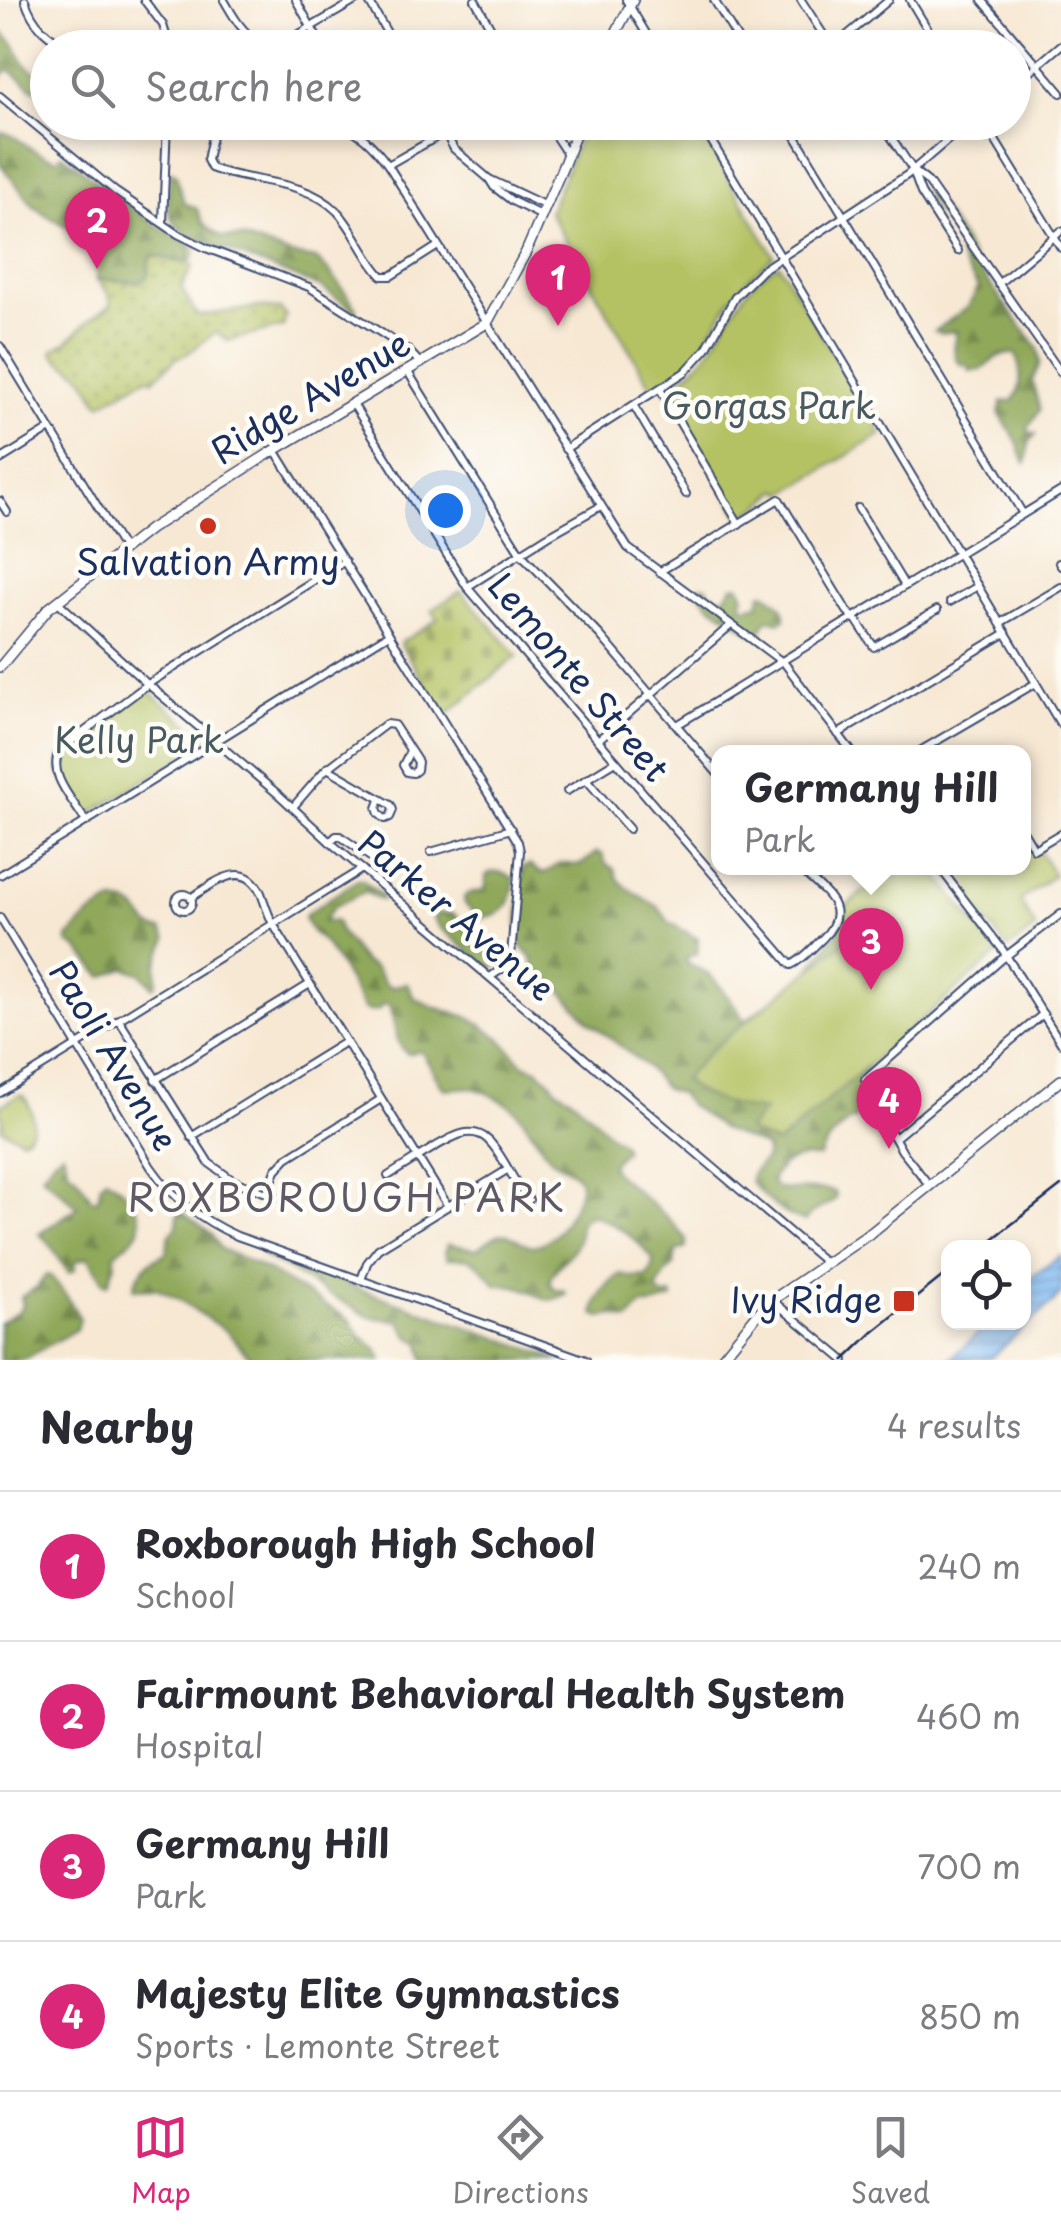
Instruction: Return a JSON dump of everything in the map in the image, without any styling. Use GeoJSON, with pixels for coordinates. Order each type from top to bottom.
{"type":"FeatureCollection","features":[{"type":"Feature","properties":{"kind":"main road"},"geometry":{"type":"LineString","coordinates":[[616,30],[629,2]]}},
{"type":"Feature","properties":{"kind":"main road","name":"Ridge Avenue"},"geometry":{"type":"LineString","coordinates":[[0,667],[43,614],[158,523],[486,323],[522,260],[573,140]]}},
{"type":"Feature","properties":{"kind":"main road"},"geometry":{"type":"LineString","coordinates":[[720,1360],[762,1308],[872,1232],[1061,1080]]}},
{"type":"Feature","properties":{"kind":"street"},"geometry":{"type":"LineString","coordinates":[[25,0],[42,30]]}},
{"type":"Feature","properties":{"kind":"street"},"geometry":{"type":"LineString","coordinates":[[144,0],[164,30]]}},
{"type":"Feature","properties":{"kind":"street"},"geometry":{"type":"LineString","coordinates":[[224,0],[243,30]]}},
{"type":"Feature","properties":{"kind":"street"},"geometry":{"type":"LineString","coordinates":[[296,0],[313,30]]}},
{"type":"Feature","properties":{"kind":"street"},"geometry":{"type":"LineString","coordinates":[[305,30],[356,0]]}},
{"type":"Feature","properties":{"kind":"street"},"geometry":{"type":"LineString","coordinates":[[368,0],[386,30]]}},
{"type":"Feature","properties":{"kind":"street"},"geometry":{"type":"LineString","coordinates":[[475,0],[492,30]]}},
{"type":"Feature","properties":{"kind":"street"},"geometry":{"type":"LineString","coordinates":[[714,0],[732,30]]}},
{"type":"Feature","properties":{"kind":"street"},"geometry":{"type":"LineString","coordinates":[[801,0],[820,30]]}},
{"type":"Feature","properties":{"kind":"street"},"geometry":{"type":"LineString","coordinates":[[853,30],[889,0]]}},
{"type":"Feature","properties":{"kind":"street"},"geometry":{"type":"LineString","coordinates":[[910,0],[928,30]]}},
{"type":"Feature","properties":{"kind":"street"},"geometry":{"type":"LineString","coordinates":[[982,0],[1007,30]]}},
{"type":"Feature","properties":{"kind":"street"},"geometry":{"type":"LineString","coordinates":[[629,2],[645,30]]}},
{"type":"Feature","properties":{"kind":"street"},"geometry":{"type":"LineString","coordinates":[[1031,70],[1061,45]]}},
{"type":"Feature","properties":{"kind":"street"},"geometry":{"type":"LineString","coordinates":[[1031,58],[1061,93]]}},
{"type":"Feature","properties":{"kind":"street"},"geometry":{"type":"LineString","coordinates":[[0,96],[30,121]]}},
{"type":"Feature","properties":{"kind":"street"},"geometry":{"type":"LineString","coordinates":[[53,140],[116,192],[163,224],[202,246],[310,287],[408,350],[422,364]]}},
{"type":"Feature","properties":{"kind":"street"},"geometry":{"type":"LineString","coordinates":[[163,224],[166,140]]}},
{"type":"Feature","properties":{"kind":"street"},"geometry":{"type":"LineString","coordinates":[[212,140],[208,158],[209,166],[215,170],[293,186],[322,199],[341,216],[384,277],[438,246]]}},
{"type":"Feature","properties":{"kind":"street"},"geometry":{"type":"LineString","coordinates":[[365,140],[388,166],[628,548],[788,667],[847,745]]}},
{"type":"Feature","properties":{"kind":"street"},"geometry":{"type":"LineString","coordinates":[[388,166],[432,140]]}},
{"type":"Feature","properties":{"kind":"street"},"geometry":{"type":"LineString","coordinates":[[449,140],[458,154],[489,179],[544,211]]}},
{"type":"Feature","properties":{"kind":"street"},"geometry":{"type":"LineString","coordinates":[[556,140],[568,155]]}},
{"type":"Feature","properties":{"kind":"street"},"geometry":{"type":"LineString","coordinates":[[710,140],[1061,725]]}},
{"type":"Feature","properties":{"kind":"street"},"geometry":{"type":"LineString","coordinates":[[799,140],[1023,514]]}},
{"type":"Feature","properties":{"kind":"street"},"geometry":{"type":"LineString","coordinates":[[893,140],[913,170],[921,194],[958,251]]}},
{"type":"Feature","properties":{"kind":"street"},"geometry":{"type":"LineString","coordinates":[[565,449],[686,372],[754,277],[913,170],[949,140]]}},
{"type":"Feature","properties":{"kind":"street"},"geometry":{"type":"LineString","coordinates":[[996,140],[1058,234],[1061,248]]}},
{"type":"Feature","properties":{"kind":"street"},"geometry":{"type":"LineString","coordinates":[[913,170],[928,182],[1060,370]]}},
{"type":"Feature","properties":{"kind":"street"},"geometry":{"type":"LineString","coordinates":[[998,284],[1058,234]]}},
{"type":"Feature","properties":{"kind":"street"},"geometry":{"type":"LineString","coordinates":[[0,346],[124,550]]}},
{"type":"Feature","properties":{"kind":"street"},"geometry":{"type":"LineString","coordinates":[[408,372],[521,554],[592,626],[711,765]]}},
{"type":"Feature","properties":{"kind":"street"},"geometry":{"type":"LineString","coordinates":[[660,390],[739,524]]}},
{"type":"Feature","properties":{"kind":"street","name":"Lemonte Street"},"geometry":{"type":"LineString","coordinates":[[353,404],[467,587],[711,872]]}},
{"type":"Feature","properties":{"kind":"street"},"geometry":{"type":"LineString","coordinates":[[634,406],[686,494]]}},
{"type":"Feature","properties":{"kind":"street"},"geometry":{"type":"LineString","coordinates":[[0,460],[50,430]]}},
{"type":"Feature","properties":{"kind":"street"},"geometry":{"type":"LineString","coordinates":[[276,450],[511,829],[520,850],[511,955],[505,967],[490,977]]}},
{"type":"Feature","properties":{"kind":"street"},"geometry":{"type":"LineString","coordinates":[[677,724],[1061,492]]}},
{"type":"Feature","properties":{"kind":"street"},"geometry":{"type":"LineString","coordinates":[[659,572],[780,499],[847,611],[874,647],[937,610]]}},
{"type":"Feature","properties":{"kind":"street"},"geometry":{"type":"LineString","coordinates":[[0,501],[7,512]]}},
{"type":"Feature","properties":{"kind":"street"},"geometry":{"type":"LineString","coordinates":[[467,587],[602,506]]}},
{"type":"Feature","properties":{"kind":"street"},"geometry":{"type":"LineString","coordinates":[[858,508],[905,586]]}},
{"type":"Feature","properties":{"kind":"street"},"geometry":{"type":"LineString","coordinates":[[86,822],[56,772],[55,761],[64,748],[148,684],[345,562]]}},
{"type":"Feature","properties":{"kind":"street"},"geometry":{"type":"LineString","coordinates":[[950,602],[978,586]]}},
{"type":"Feature","properties":{"kind":"street"},"geometry":{"type":"LineString","coordinates":[[1000,623],[1061,587]]}},
{"type":"Feature","properties":{"kind":"street","name":"Parker Avenue"},"geometry":{"type":"LineString","coordinates":[[58,601],[330,842],[826,1263]]}},
{"type":"Feature","properties":{"kind":"street"},"geometry":{"type":"LineString","coordinates":[[598,740],[731,625]]}},
{"type":"Feature","properties":{"kind":"street"},"geometry":{"type":"LineString","coordinates":[[838,734],[1006,633]]}},
{"type":"Feature","properties":{"kind":"street"},"geometry":{"type":"LineString","coordinates":[[0,876],[389,634]]}},
{"type":"Feature","properties":{"kind":"street"},"geometry":{"type":"LineString","coordinates":[[930,745],[1036,682]]}},
{"type":"Feature","properties":{"kind":"street"},"geometry":{"type":"LineString","coordinates":[[293,807],[328,768],[387,723],[394,725],[410,751]]}},
{"type":"Feature","properties":{"kind":"street"},"geometry":{"type":"LineString","coordinates":[[567,792],[616,761]]}},
{"type":"Feature","properties":{"kind":"street"},"geometry":{"type":"LineString","coordinates":[[328,768],[380,800]]}},
{"type":"Feature","properties":{"kind":"street"},"geometry":{"type":"LineString","coordinates":[[586,779],[629,830]]}},
{"type":"Feature","properties":{"kind":"street"},"geometry":{"type":"LineString","coordinates":[[431,852],[511,829]]}},
{"type":"Feature","properties":{"kind":"street"},"geometry":{"type":"LineString","coordinates":[[1031,844],[1034,849],[1061,833]]}},
{"type":"Feature","properties":{"kind":"street"},"geometry":{"type":"LineString","coordinates":[[330,842],[340,836],[373,858]]}},
{"type":"Feature","properties":{"kind":"street"},"geometry":{"type":"LineString","coordinates":[[0,1094],[362,869]]}},
{"type":"Feature","properties":{"kind":"street","name":"Lemonte Street"},"geometry":{"type":"LineString","coordinates":[[714,875],[791,965],[830,930],[837,914],[830,898],[806,875]]}},
{"type":"Feature","properties":{"kind":"street"},"geometry":{"type":"LineString","coordinates":[[945,875],[1006,956],[1061,1043]]}},
{"type":"Feature","properties":{"kind":"street"},"geometry":{"type":"LineString","coordinates":[[191,898],[223,878],[242,876],[256,886],[273,924],[448,1206]]}},
{"type":"Feature","properties":{"kind":"street"},"geometry":{"type":"LineString","coordinates":[[865,1080],[1006,956],[1061,914]]}},
{"type":"Feature","properties":{"kind":"street","name":"Paoli Avenue"},"geometry":{"type":"LineString","coordinates":[[0,918],[151,1168],[189,1208],[237,1236],[586,1360]]}},
{"type":"Feature","properties":{"kind":"street"},"geometry":{"type":"LineString","coordinates":[[155,1080],[310,984]]}},
{"type":"Feature","properties":{"kind":"street"},"geometry":{"type":"LineString","coordinates":[[895,1138],[1043,1014]]}},
{"type":"Feature","properties":{"kind":"street"},"geometry":{"type":"LineString","coordinates":[[118,1020],[204,1158],[221,1173],[291,1202]]}},
{"type":"Feature","properties":{"kind":"street"},"geometry":{"type":"LineString","coordinates":[[191,1137],[346,1042]]}},
{"type":"Feature","properties":{"kind":"street"},"geometry":{"type":"LineString","coordinates":[[268,1193],[276,1170],[287,1158],[381,1100]]}},
{"type":"Feature","properties":{"kind":"street"},"geometry":{"type":"LineString","coordinates":[[875,1104],[930,1186]]}},
{"type":"Feature","properties":{"kind":"street"},"geometry":{"type":"LineString","coordinates":[[388,1176],[457,1135],[474,1133],[490,1142],[529,1200]]}},
{"type":"Feature","properties":{"kind":"street"},"geometry":{"type":"LineString","coordinates":[[360,1280],[378,1250],[507,1170]]}},
{"type":"Feature","properties":{"kind":"street"},"geometry":{"type":"LineString","coordinates":[[772,1300],[844,1360]]}},
{"type":"Feature","properties":{"kind":"green space"},"geometry":{"type":"Polygon","coordinates":[[[0,30],[30,68],[30,87],[10,70],[0,79],[0,30]]]}},
{"type":"Feature","properties":{"kind":"green space"},"geometry":{"type":"Polygon","coordinates":[[[0,132],[45,155],[58,159],[62,154],[142,216],[189,245],[189,259],[179,262],[153,255],[148,276],[140,282],[96,279],[96,262],[86,241],[35,207],[0,163],[0,132]]]}},
{"type":"Feature","properties":{"kind":"green space","name":"Gorgas Park"},"geometry":{"type":"Polygon","coordinates":[[[578,140],[706,140],[774,256],[731,299],[697,355],[653,390],[549,212],[578,140]]]}},
{"type":"Feature","properties":{"kind":"green space"},"geometry":{"type":"Polygon","coordinates":[[[171,171],[176,174],[184,203],[197,209],[203,223],[221,237],[243,238],[291,255],[316,259],[356,311],[321,287],[182,230],[169,209],[171,171]]]}},
{"type":"Feature","properties":{"kind":"green space"},"geometry":{"type":"Polygon","coordinates":[[[925,190],[1038,349],[1040,363],[1032,381],[1040,410],[1028,427],[1029,432],[1036,434],[1028,446],[1026,463],[999,412],[1002,402],[1013,401],[1019,390],[1016,354],[1000,356],[981,370],[970,371],[956,356],[956,331],[935,331],[968,307],[978,288],[925,190]]]}},
{"type":"Feature","properties":{"kind":"green space"},"geometry":{"type":"Polygon","coordinates":[[[189,245],[196,250],[182,289],[200,316],[259,307],[280,309],[286,316],[283,327],[228,341],[216,332],[153,380],[148,377],[101,404],[83,378],[55,356],[53,350],[111,305],[109,294],[96,279],[140,282],[152,256],[186,262],[189,245]]]}},
{"type":"Feature","properties":{"kind":"green space","name":"Gorgas Park"},"geometry":{"type":"Polygon","coordinates":[[[779,264],[882,434],[785,493],[778,489],[762,505],[741,517],[667,391],[707,354],[747,290],[779,264]]]}},
{"type":"Feature","properties":{"kind":"green space"},"geometry":{"type":"Polygon","coordinates":[[[739,585],[744,596],[741,605],[759,604],[761,594],[765,593],[782,607],[785,619],[768,619],[759,634],[753,634],[709,604],[698,591],[700,586],[706,586],[721,598],[732,586],[739,585]]]}},
{"type":"Feature","properties":{"kind":"green space"},"geometry":{"type":"Polygon","coordinates":[[[461,591],[517,656],[445,716],[400,643],[438,619],[432,610],[461,591]]]}},
{"type":"Feature","properties":{"kind":"green space","name":"Kelly Park"},"geometry":{"type":"Polygon","coordinates":[[[149,691],[206,743],[88,815],[59,771],[60,757],[149,691]]]}},
{"type":"Feature","properties":{"kind":"green space"},"geometry":{"type":"Polygon","coordinates":[[[1031,850],[1039,850],[1054,875],[1020,901],[1036,928],[1008,949],[950,875],[1031,875],[1031,850]]]}},
{"type":"Feature","properties":{"kind":"green space"},"geometry":{"type":"Polygon","coordinates":[[[597,852],[603,855],[605,863],[627,888],[658,907],[669,922],[698,939],[697,954],[689,956],[686,962],[713,978],[745,1021],[806,975],[837,932],[846,908],[886,875],[938,875],[988,939],[995,954],[894,1046],[867,1060],[867,1069],[858,1079],[872,1085],[873,1100],[866,1099],[861,1116],[838,1131],[819,1157],[791,1160],[771,1180],[780,1189],[835,1192],[833,1201],[805,1221],[782,1211],[750,1182],[751,1174],[766,1158],[766,1147],[724,1130],[680,1094],[665,1089],[646,1066],[590,1022],[555,984],[536,970],[519,938],[523,867],[530,865],[541,873],[560,863],[581,864],[597,852]]]}},
{"type":"Feature","properties":{"kind":"green space"},"geometry":{"type":"Polygon","coordinates":[[[499,872],[514,878],[510,901],[502,911],[480,918],[465,904],[464,897],[482,891],[486,876],[499,872]]]}},
{"type":"Feature","properties":{"kind":"green space"},"geometry":{"type":"Polygon","coordinates":[[[882,875],[936,875],[998,954],[777,1144],[747,1131],[764,1111],[721,1102],[683,1080],[711,1050],[858,931],[841,911],[882,875]]]}},
{"type":"Feature","properties":{"kind":"green space"},"geometry":{"type":"Polygon","coordinates":[[[358,880],[381,895],[382,900],[364,892],[334,906],[324,921],[336,921],[364,963],[374,967],[385,984],[392,987],[407,983],[414,998],[471,1018],[500,1038],[523,1064],[537,1069],[556,1089],[575,1100],[622,1143],[625,1150],[612,1162],[612,1170],[686,1239],[686,1247],[676,1251],[674,1266],[656,1290],[663,1296],[672,1295],[673,1299],[642,1305],[628,1320],[594,1314],[599,1297],[610,1282],[620,1274],[647,1276],[653,1259],[625,1232],[591,1214],[579,1223],[576,1245],[549,1282],[555,1289],[565,1291],[559,1298],[548,1300],[518,1287],[497,1285],[472,1260],[447,1259],[448,1244],[476,1249],[502,1234],[529,1245],[543,1243],[565,1220],[578,1196],[580,1183],[572,1172],[552,1159],[514,1109],[473,1088],[443,1088],[423,1054],[408,1054],[399,1043],[390,1005],[364,1009],[340,966],[304,918],[358,880]]]}},
{"type":"Feature","properties":{"kind":"green space"},"geometry":{"type":"Polygon","coordinates":[[[113,902],[135,908],[167,939],[157,964],[154,987],[140,973],[124,968],[103,977],[68,943],[68,938],[91,914],[113,902]]]}},
{"type":"Feature","properties":{"kind":"green space"},"geometry":{"type":"Polygon","coordinates":[[[438,913],[454,914],[476,945],[497,944],[506,958],[494,968],[488,967],[439,927],[433,918],[438,913]]]}},
{"type":"Feature","properties":{"kind":"green space"},"geometry":{"type":"Polygon","coordinates":[[[24,1096],[33,1119],[31,1130],[22,1139],[2,1129],[0,1114],[0,1106],[24,1096]]]}},
{"type":"Feature","properties":{"kind":"green space"},"geometry":{"type":"Polygon","coordinates":[[[63,1152],[69,1171],[92,1200],[98,1199],[106,1178],[128,1196],[138,1212],[139,1230],[115,1254],[108,1284],[88,1257],[76,1261],[75,1270],[69,1273],[39,1234],[78,1207],[42,1175],[63,1152]]]}},
{"type":"Feature","properties":{"kind":"green space"},"geometry":{"type":"Polygon","coordinates":[[[181,1211],[211,1234],[221,1249],[267,1270],[350,1320],[382,1360],[266,1360],[249,1356],[227,1332],[176,1297],[156,1288],[134,1289],[145,1267],[166,1253],[181,1211]]]}},
{"type":"Feature","properties":{"kind":"green space"},"geometry":{"type":"Polygon","coordinates":[[[262,1253],[561,1360],[424,1360],[421,1343],[409,1337],[400,1321],[370,1317],[262,1253]]]}},
{"type":"Feature","properties":{"kind":"green space"},"geometry":{"type":"Polygon","coordinates":[[[50,1275],[80,1319],[77,1329],[28,1357],[0,1360],[0,1323],[19,1311],[23,1305],[21,1297],[50,1275]]]}},
{"type":"Feature","properties":{"kind":"water"},"geometry":{"type":"Polygon","coordinates":[[[1061,1256],[1061,1295],[1031,1322],[1031,1277],[1061,1256]]]}},
{"type":"Feature","properties":{"kind":"water"},"geometry":{"type":"Polygon","coordinates":[[[1022,1330],[991,1358],[948,1360],[979,1333],[1022,1330]]]}},
{"type":"Feature","properties":{"kind":"railway"},"geometry":{"type":"LineString","coordinates":[[991,1240],[1061,1186]]}},
{"type":"Feature","properties":{"kind":"railway"},"geometry":{"type":"LineString","coordinates":[[844,1360],[941,1278]]}},
{"type":"Feature","properties":{"kind":"place","name":"Fairmount Behavioral Health System"},"geometry":{"type":"Point","coordinates":[97,269]}},
{"type":"Feature","properties":{"kind":"place","name":"Roxborough High School"},"geometry":{"type":"Point","coordinates":[558,326]}},
{"type":"Feature","properties":{"kind":"place","name":"Salvation Army"},"geometry":{"type":"Point","coordinates":[208,526]}},
{"type":"Feature","properties":{"kind":"place","name":"Germany Hill"},"geometry":{"type":"Point","coordinates":[871,990]}},
{"type":"Feature","properties":{"kind":"place","name":"Majesty Elite Gymnastics"},"geometry":{"type":"Point","coordinates":[889,1149]}},
{"type":"Feature","properties":{"kind":"place","name":"Ivy Ridge"},"geometry":{"type":"Point","coordinates":[904,1301]}},
{"type":"Feature","properties":{"kind":"district","name":"ROXBOROUGH PARK"},"geometry":{"type":"Point","coordinates":[347,1199]}}]}
